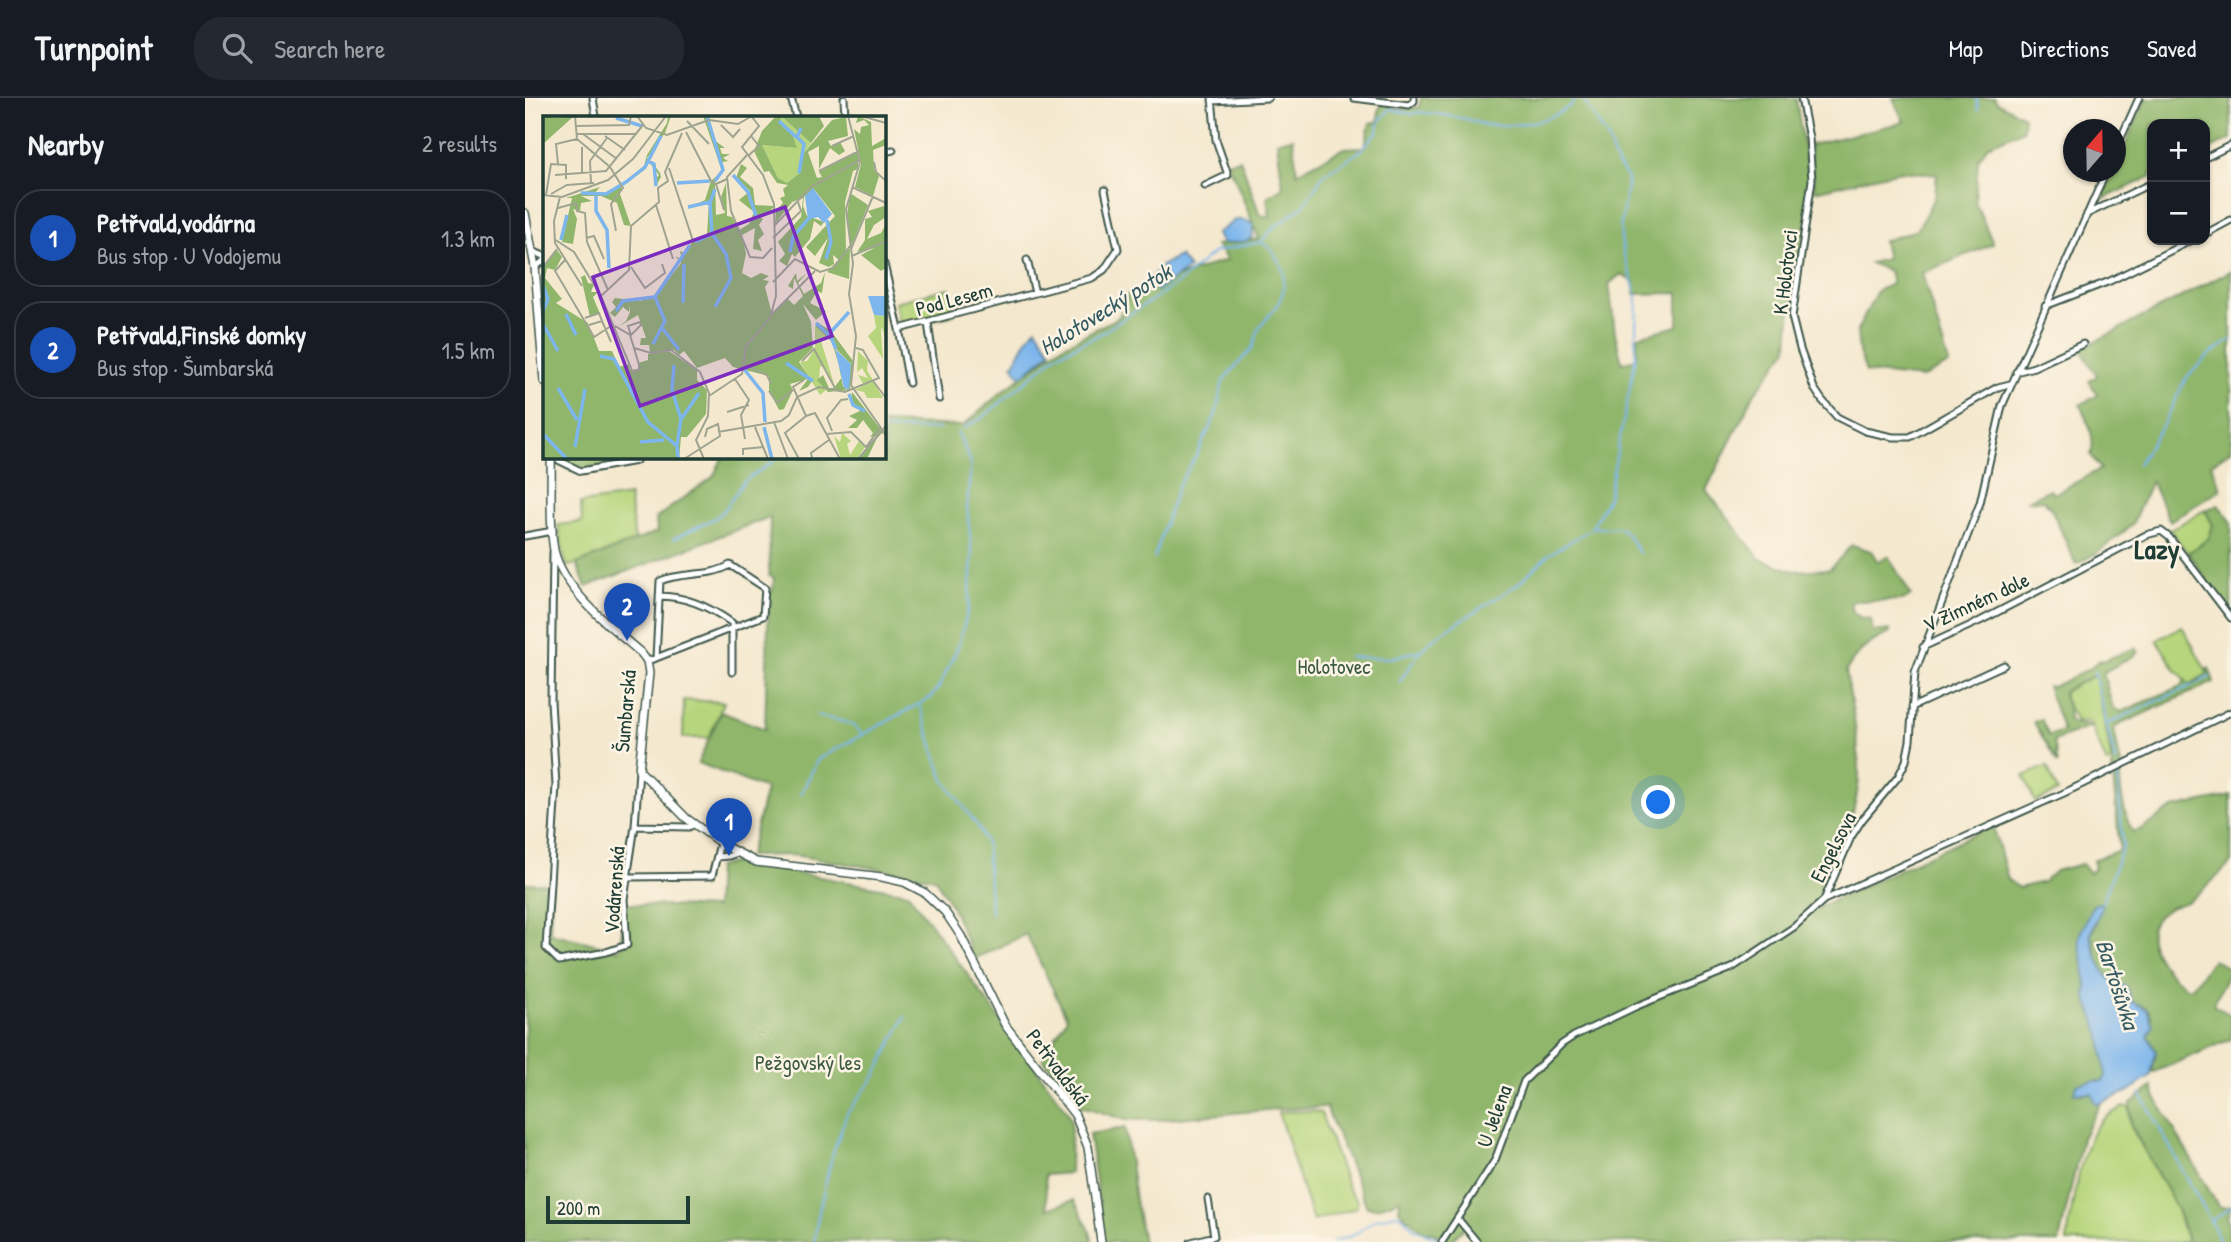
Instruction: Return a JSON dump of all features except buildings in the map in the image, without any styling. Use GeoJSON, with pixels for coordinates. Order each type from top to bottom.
{"type":"FeatureCollection","features":[{"type":"Feature","properties":{"kind":"street"},"geometry":{"type":"LineString","coordinates":[[593,98],[596,116]]}},
{"type":"Feature","properties":{"kind":"street"},"geometry":{"type":"LineString","coordinates":[[791,98],[796,116]]}},
{"type":"Feature","properties":{"kind":"street"},"geometry":{"type":"LineString","coordinates":[[844,98],[845,116]]}},
{"type":"Feature","properties":{"kind":"street"},"geometry":{"type":"LineString","coordinates":[[1205,186],[1228,175],[1216,140],[1212,100],[1268,98]]}},
{"type":"Feature","properties":{"kind":"street"},"geometry":{"type":"LineString","coordinates":[[1354,98],[1409,105],[1414,100]]}},
{"type":"Feature","properties":{"kind":"street","name":"K Holotovci"},"geometry":{"type":"LineString","coordinates":[[1801,98],[1805,107],[1812,180],[1792,317],[1800,349],[1814,387],[1822,400],[1837,417],[1865,430],[1893,437],[1910,437],[1998,387],[2010,384]]}},
{"type":"Feature","properties":{"kind":"street"},"geometry":{"type":"LineString","coordinates":[[2126,128],[2139,98]]}},
{"type":"Feature","properties":{"kind":"street"},"geometry":{"type":"LineString","coordinates":[[2210,156],[2231,145]]}},
{"type":"Feature","properties":{"kind":"street"},"geometry":{"type":"LineString","coordinates":[[885,152],[893,150]]}},
{"type":"Feature","properties":{"kind":"street","name":"V Zimném dole"},"geometry":{"type":"LineString","coordinates":[[1923,646],[1980,503],[2002,406],[2010,384],[2101,182]]}},
{"type":"Feature","properties":{"kind":"street"},"geometry":{"type":"LineString","coordinates":[[2087,214],[2147,185]]}},
{"type":"Feature","properties":{"kind":"street","name":"Pod Lesem"},"geometry":{"type":"LineString","coordinates":[[885,272],[898,329],[1092,278],[1104,270],[1118,249],[1105,190]]}},
{"type":"Feature","properties":{"kind":"street"},"geometry":{"type":"LineString","coordinates":[[525,213],[535,267],[543,369]]}},
{"type":"Feature","properties":{"kind":"street"},"geometry":{"type":"LineString","coordinates":[[2210,230],[2231,220]]}},
{"type":"Feature","properties":{"kind":"street"},"geometry":{"type":"LineString","coordinates":[[2045,306],[2110,281],[2182,245]]}},
{"type":"Feature","properties":{"kind":"street"},"geometry":{"type":"LineString","coordinates":[[532,251],[543,257]]}},
{"type":"Feature","properties":{"kind":"street"},"geometry":{"type":"LineString","coordinates":[[535,267],[543,259]]}},
{"type":"Feature","properties":{"kind":"street"},"geometry":{"type":"LineString","coordinates":[[1027,260],[1035,293]]}},
{"type":"Feature","properties":{"kind":"street"},"geometry":{"type":"LineString","coordinates":[[928,323],[939,399]]}},
{"type":"Feature","properties":{"kind":"street"},"geometry":{"type":"LineString","coordinates":[[898,329],[903,343],[909,383]]}},
{"type":"Feature","properties":{"kind":"street"},"geometry":{"type":"LineString","coordinates":[[2016,372],[2034,367],[2083,344]]}},
{"type":"Feature","properties":{"kind":"street","name":"Šumbarská"},"geometry":{"type":"LineString","coordinates":[[551,458],[554,549],[561,570],[572,587],[647,661],[649,673],[639,770],[694,824],[720,843],[756,862]]}},
{"type":"Feature","properties":{"kind":"street"},"geometry":{"type":"LineString","coordinates":[[553,458],[581,471],[636,461]]}},
{"type":"Feature","properties":{"kind":"street"},"geometry":{"type":"LineString","coordinates":[[525,536],[553,530]]}},
{"type":"Feature","properties":{"kind":"street","name":"V Zimném dole"},"geometry":{"type":"LineString","coordinates":[[1923,646],[1980,621],[2146,535],[2161,531],[2169,537],[2231,618]]}},
{"type":"Feature","properties":{"kind":"street","name":"Vodárenská"},"geometry":{"type":"LineString","coordinates":[[554,549],[551,701],[556,785],[546,948],[559,961],[627,945],[624,899],[635,826],[639,770]]}},
{"type":"Feature","properties":{"kind":"street"},"geometry":{"type":"LineString","coordinates":[[647,661],[656,658],[732,628],[763,615],[765,588],[730,565],[719,572],[670,577],[660,581],[656,658]]}},
{"type":"Feature","properties":{"kind":"street"},"geometry":{"type":"LineString","coordinates":[[659,596],[676,596],[713,610],[732,623],[732,672]]}},
{"type":"Feature","properties":{"kind":"street","name":"Engelsova"},"geometry":{"type":"LineString","coordinates":[[1637,1006],[1732,968],[1794,927],[1824,901],[1851,836],[1861,820],[1898,777],[1906,761],[1915,673],[1923,646]]}},
{"type":"Feature","properties":{"kind":"street"},"geometry":{"type":"LineString","coordinates":[[1912,707],[2004,665]]}},
{"type":"Feature","properties":{"kind":"street"},"geometry":{"type":"LineString","coordinates":[[1824,901],[2064,793],[2231,712]]}},
{"type":"Feature","properties":{"kind":"street"},"geometry":{"type":"LineString","coordinates":[[635,826],[689,827],[694,824]]}},
{"type":"Feature","properties":{"kind":"street"},"geometry":{"type":"LineString","coordinates":[[628,877],[712,876],[720,843]]}},
{"type":"Feature","properties":{"kind":"street"},"geometry":{"type":"LineString","coordinates":[[717,857],[738,852]]}},
{"type":"Feature","properties":{"kind":"street","name":"Petřvaldská"},"geometry":{"type":"LineString","coordinates":[[756,862],[904,882],[925,893],[945,912],[961,936],[1005,1025],[1075,1115],[1088,1147],[1101,1242]]}},
{"type":"Feature","properties":{"kind":"street","name":"U Jelena"},"geometry":{"type":"LineString","coordinates":[[1442,1242],[1495,1160],[1521,1086],[1528,1075],[1574,1036],[1637,1006]]}},
{"type":"Feature","properties":{"kind":"street"},"geometry":{"type":"LineString","coordinates":[[1191,1242],[1214,1236],[1208,1199]]}},
{"type":"Feature","properties":{"kind":"street"},"geometry":{"type":"LineString","coordinates":[[1458,1219],[1477,1242]]}},
{"type":"Feature","properties":{"kind":"green space","name":"Holotovec"},"geometry":{"type":"Polygon","coordinates":[[[1421,98],[1796,98],[1811,194],[1790,314],[1788,348],[1753,396],[1706,490],[1760,559],[1794,571],[1830,569],[1852,545],[1871,551],[1878,562],[1888,556],[1911,595],[1903,600],[1851,601],[1851,610],[1859,617],[1871,619],[1873,632],[1890,630],[1890,633],[1864,648],[1846,671],[1858,747],[1858,789],[1850,823],[1818,908],[1993,825],[2008,880],[2019,888],[2043,882],[2056,871],[2082,864],[2089,873],[2095,868],[2093,860],[2120,850],[2111,754],[2095,675],[2064,691],[2069,721],[2090,727],[2054,741],[2058,764],[2034,722],[2041,719],[2049,736],[2063,731],[2047,686],[2053,687],[2091,668],[2098,661],[2135,648],[2138,653],[2103,673],[2113,708],[2121,712],[2182,686],[2185,680],[2189,685],[2208,674],[2206,670],[2209,668],[2214,682],[2116,726],[2114,730],[2122,771],[2120,783],[2123,801],[2133,832],[2173,808],[2231,796],[2231,863],[2196,896],[2165,911],[2151,930],[2151,940],[2161,962],[2185,987],[2192,987],[2213,959],[2230,970],[2213,1005],[2231,1015],[2231,1039],[2152,1073],[2156,1052],[2148,1035],[2152,1025],[2150,1014],[2146,1008],[2130,1001],[2126,988],[2109,977],[2102,968],[2091,934],[2097,923],[2092,907],[2079,941],[2087,983],[2086,997],[2101,1036],[2106,1076],[2103,1081],[2079,1094],[2092,1093],[2098,1104],[2101,1103],[2082,1138],[2059,1242],[1478,1242],[1467,1225],[1450,1242],[1443,1242],[1433,1232],[1423,1232],[1399,1210],[1400,1199],[1376,1208],[1367,1207],[1326,1107],[1126,1120],[1078,1105],[1043,1059],[1067,1018],[1026,934],[974,959],[951,905],[935,878],[793,855],[749,856],[766,789],[698,763],[721,712],[765,729],[769,592],[773,590],[774,578],[769,576],[770,517],[586,587],[577,564],[657,532],[656,518],[713,477],[722,458],[885,458],[885,423],[963,426],[1059,348],[1119,317],[1128,294],[1227,260],[1216,245],[1259,239],[1226,162],[1240,159],[1260,215],[1270,217],[1267,197],[1283,187],[1277,141],[1293,138],[1297,173],[1344,148],[1365,147],[1370,123],[1378,122],[1379,109],[1383,103],[1399,109],[1419,107],[1421,98]],[[1621,274],[1609,284],[1622,363],[1636,359],[1638,336],[1678,326],[1678,293],[1635,294],[1633,282],[1621,274]]]}},
{"type":"Feature","properties":{"kind":"green space"},"geometry":{"type":"Polygon","coordinates":[[[1893,98],[1995,98],[1996,102],[2024,116],[2023,130],[1988,145],[1978,160],[1975,201],[1993,244],[1922,273],[1949,364],[1922,378],[1866,372],[1859,352],[1857,331],[1877,291],[1892,284],[1889,271],[1870,263],[1887,259],[1883,241],[1917,230],[1935,196],[1937,174],[1900,171],[1815,191],[1810,145],[1904,122],[1893,98]]]}},
{"type":"Feature","properties":{"kind":"green space"},"geometry":{"type":"Polygon","coordinates":[[[2146,98],[2231,98],[2231,139],[2210,150],[2210,119],[2147,119],[2147,178],[2101,200],[2109,182],[2126,182],[2126,143],[2146,98]]]}},
{"type":"Feature","properties":{"kind":"green space"},"geometry":{"type":"Polygon","coordinates":[[[2231,271],[2231,450],[2211,464],[2221,489],[2170,521],[2151,481],[2132,525],[2097,553],[2076,564],[2051,508],[2043,500],[2026,501],[2050,489],[2054,494],[2101,469],[2091,455],[2092,435],[2080,405],[2098,395],[2089,381],[2097,376],[2081,349],[2231,271]]]}},
{"type":"Feature","properties":{"kind":"green space"},"geometry":{"type":"Polygon","coordinates":[[[949,288],[954,315],[906,326],[899,324],[895,302],[949,288]]]}},
{"type":"Feature","properties":{"kind":"green space"},"geometry":{"type":"Polygon","coordinates":[[[555,458],[652,458],[579,473],[556,462],[555,458]]]}},
{"type":"Feature","properties":{"kind":"green space"},"geometry":{"type":"Polygon","coordinates":[[[629,496],[635,541],[566,566],[558,525],[582,522],[581,503],[629,496]]]}},
{"type":"Feature","properties":{"kind":"green space"},"geometry":{"type":"Polygon","coordinates":[[[2218,505],[2231,521],[2231,615],[2188,553],[2209,538],[2213,525],[2205,510],[2218,505]]]}},
{"type":"Feature","properties":{"kind":"green space"},"geometry":{"type":"Polygon","coordinates":[[[2205,510],[2213,525],[2209,538],[2188,553],[2170,530],[2205,510]]]}},
{"type":"Feature","properties":{"kind":"green space"},"geometry":{"type":"Polygon","coordinates":[[[2182,626],[2208,674],[2188,685],[2157,640],[2182,626]]]}},
{"type":"Feature","properties":{"kind":"green space"},"geometry":{"type":"Polygon","coordinates":[[[2095,674],[2109,741],[2111,762],[2107,764],[2089,722],[2076,721],[2064,699],[2064,691],[2095,674]]]}},
{"type":"Feature","properties":{"kind":"green space"},"geometry":{"type":"Polygon","coordinates":[[[684,700],[724,702],[709,738],[683,738],[684,700]]]}},
{"type":"Feature","properties":{"kind":"green space"},"geometry":{"type":"Polygon","coordinates":[[[2047,766],[2058,792],[2035,802],[2024,776],[2047,766]]]}},
{"type":"Feature","properties":{"kind":"green space","name":"Pežgovský les"},"geometry":{"type":"Polygon","coordinates":[[[736,862],[908,893],[1067,1111],[1071,1120],[1070,1173],[1045,1175],[1047,1209],[1074,1200],[1093,1242],[525,1242],[525,883],[552,884],[550,933],[619,950],[626,904],[715,908],[717,867],[736,862]]]}},
{"type":"Feature","properties":{"kind":"green space"},"geometry":{"type":"Polygon","coordinates":[[[2152,1087],[2218,1206],[2231,1206],[2227,1218],[2231,1242],[2189,1242],[2177,1209],[2131,1125],[2130,1104],[2152,1087]]]}},
{"type":"Feature","properties":{"kind":"green space"},"geometry":{"type":"Polygon","coordinates":[[[2123,1107],[2129,1107],[2130,1125],[2176,1207],[2187,1242],[2067,1242],[2077,1181],[2091,1136],[2102,1120],[2123,1107]]]}},
{"type":"Feature","properties":{"kind":"green space"},"geometry":{"type":"Polygon","coordinates":[[[1278,1112],[1321,1113],[1349,1191],[1358,1201],[1356,1208],[1313,1221],[1278,1112]]]}},
{"type":"Feature","properties":{"kind":"green space"},"geometry":{"type":"Polygon","coordinates":[[[1125,1128],[1143,1242],[1105,1242],[1089,1134],[1125,1128]]]}},
{"type":"Feature","properties":{"kind":"water"},"geometry":{"type":"Polygon","coordinates":[[[1235,220],[1253,224],[1253,236],[1247,241],[1223,244],[1216,234],[1235,220]]]}},
{"type":"Feature","properties":{"kind":"water"},"geometry":{"type":"Polygon","coordinates":[[[1179,256],[1189,268],[1157,291],[1149,284],[1153,275],[1179,256]]]}},
{"type":"Feature","properties":{"kind":"water"},"geometry":{"type":"Polygon","coordinates":[[[1036,328],[1051,351],[1022,376],[1013,365],[1036,328]]]}},
{"type":"Feature","properties":{"kind":"water"},"geometry":{"type":"Polygon","coordinates":[[[2101,903],[2102,908],[2091,933],[2094,950],[2110,979],[2128,990],[2131,1001],[2147,1009],[2153,1026],[2148,1036],[2156,1052],[2150,1077],[2127,1092],[2098,1104],[2095,1103],[2092,1093],[2074,1093],[2076,1085],[2103,1081],[2106,1076],[2101,1036],[2086,997],[2087,983],[2079,941],[2092,907],[2101,903]]]}},
{"type":"Feature","properties":{"kind":"waterway","name":"Holotovecký potok"},"geometry":{"type":"LineString","coordinates":[[964,428],[982,418],[1058,354],[1100,334],[1178,283],[1214,252],[1261,242],[1272,229],[1303,206],[1323,175],[1359,152],[1378,131],[1380,120],[1390,109],[1412,114],[1418,112],[1450,116],[1487,125],[1511,125],[1548,118],[1559,113],[1577,98]]}},
{"type":"Feature","properties":{"kind":"waterway"},"geometry":{"type":"LineString","coordinates":[[1399,682],[1421,650],[1434,638],[1518,584],[1548,555],[1591,529],[1608,498],[1635,362],[1637,297],[1623,252],[1620,229],[1627,177],[1617,165],[1607,137],[1582,98]]}},
{"type":"Feature","properties":{"kind":"waterway"},"geometry":{"type":"LineString","coordinates":[[1977,98],[1978,110]]}},
{"type":"Feature","properties":{"kind":"waterway"},"geometry":{"type":"LineString","coordinates":[[1154,558],[1178,486],[1216,414],[1223,381],[1253,347],[1259,328],[1277,306],[1283,292],[1284,274],[1280,263],[1271,249],[1261,242]]}},
{"type":"Feature","properties":{"kind":"waterway"},"geometry":{"type":"LineString","coordinates":[[2138,464],[2164,423],[2186,378],[2209,355],[2231,340]]}},
{"type":"Feature","properties":{"kind":"waterway"},"geometry":{"type":"LineString","coordinates":[[885,430],[939,429]]}},
{"type":"Feature","properties":{"kind":"waterway","name":"Holotovecký potok"},"geometry":{"type":"LineString","coordinates":[[801,794],[818,759],[930,698],[939,687],[958,647],[969,606],[972,555],[967,507],[971,463],[958,433]]}},
{"type":"Feature","properties":{"kind":"waterway"},"geometry":{"type":"LineString","coordinates":[[673,539],[717,517],[743,482],[776,458]]}},
{"type":"Feature","properties":{"kind":"waterway"},"geometry":{"type":"LineString","coordinates":[[1594,527],[1621,529],[1639,553]]}},
{"type":"Feature","properties":{"kind":"waterway"},"geometry":{"type":"LineString","coordinates":[[1349,657],[1390,658],[1421,650]]}},
{"type":"Feature","properties":{"kind":"waterway","name":"Bartošůvka"},"geometry":{"type":"LineString","coordinates":[[2094,671],[2116,764]]}},
{"type":"Feature","properties":{"kind":"waterway"},"geometry":{"type":"LineString","coordinates":[[2107,724],[2210,677]]}},
{"type":"Feature","properties":{"kind":"waterway"},"geometry":{"type":"LineString","coordinates":[[920,707],[944,780],[979,828],[986,843],[991,913]]}},
{"type":"Feature","properties":{"kind":"waterway"},"geometry":{"type":"LineString","coordinates":[[817,716],[848,723],[862,735]]}},
{"type":"Feature","properties":{"kind":"waterway","name":"Bartošůvka"},"geometry":{"type":"LineString","coordinates":[[2102,903],[2123,846],[2117,770]]}},
{"type":"Feature","properties":{"kind":"waterway"},"geometry":{"type":"LineString","coordinates":[[814,1242],[832,1156],[847,1113],[874,1078],[905,1017]]}},
{"type":"Feature","properties":{"kind":"waterway","name":"Bartošůvka"},"geometry":{"type":"LineString","coordinates":[[2140,1093],[2214,1227],[2219,1242]]}},
{"type":"Feature","properties":{"kind":"waterway"},"geometry":{"type":"LineString","coordinates":[[2212,1220],[2231,1207]]}},
{"type":"Feature","properties":{"kind":"waterway"},"geometry":{"type":"LineString","coordinates":[[1333,1242],[1354,1235],[1374,1220],[1395,1214],[1401,1215],[1415,1229],[1441,1239]]}},
{"type":"Feature","properties":{"kind":"place","name":"Petřvald,Finské domky"},"geometry":{"type":"Point","coordinates":[627,641]}},
{"type":"Feature","properties":{"kind":"place","name":"Petřvald,vodárna"},"geometry":{"type":"Point","coordinates":[729,856]}},
{"type":"Feature","properties":{"kind":"district","name":"Lazy"},"geometry":{"type":"Point","coordinates":[2157,549]}}]}
